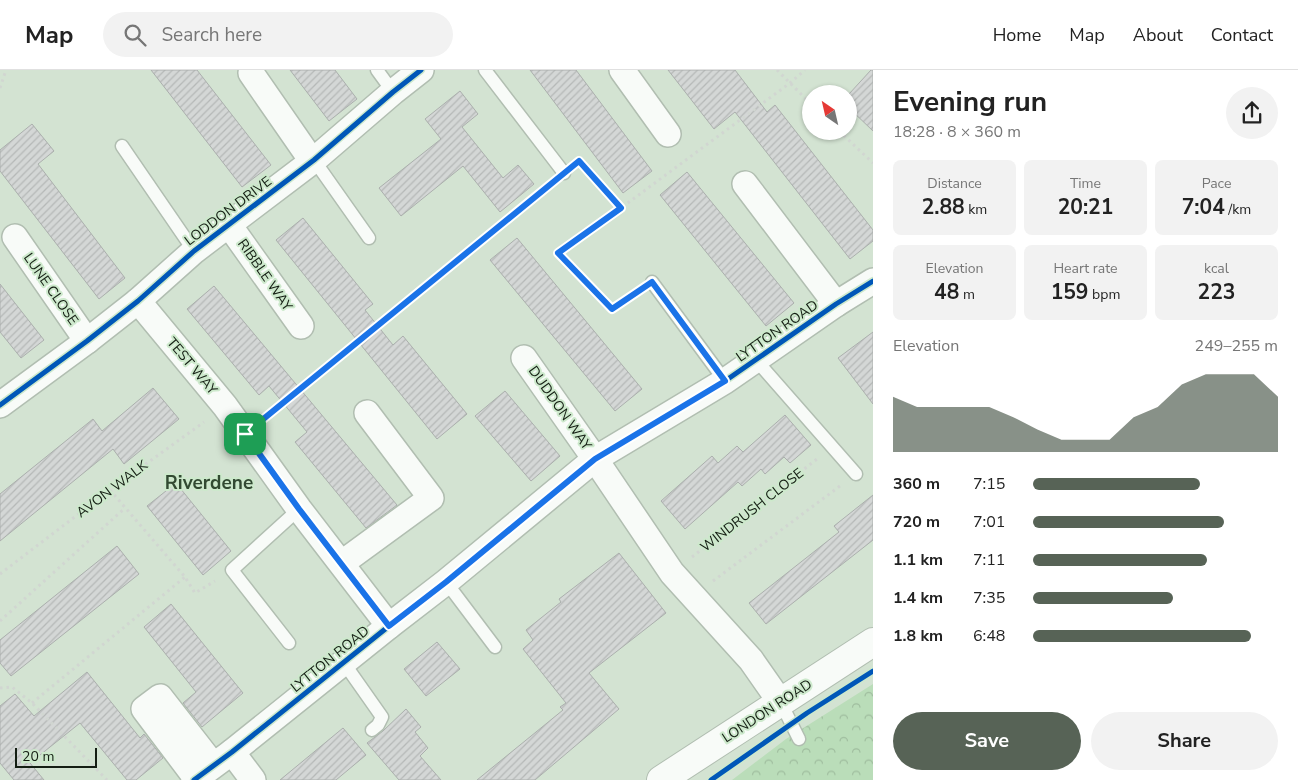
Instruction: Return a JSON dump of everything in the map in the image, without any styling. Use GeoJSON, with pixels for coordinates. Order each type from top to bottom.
{"type":"FeatureCollection","features":[{"type":"Feature","properties":{"kind":"street","name":"LODDON DRIVE"},"geometry":{"type":"LineString","coordinates":[[0,405],[138,301],[194,251],[313,160],[392,92],[421,70]]}},
{"type":"Feature","properties":{"kind":"street"},"geometry":{"type":"LineString","coordinates":[[622,70],[668,134]]}},
{"type":"Feature","properties":{"kind":"street"},"geometry":{"type":"LineString","coordinates":[[251,73],[313,160]]}},
{"type":"Feature","properties":{"kind":"street"},"geometry":{"type":"LineString","coordinates":[[744,184],[836,304]]}},
{"type":"Feature","properties":{"kind":"street","name":"RIBBLE WAY"},"geometry":{"type":"LineString","coordinates":[[229,225],[301,326]]}},
{"type":"Feature","properties":{"kind":"street","name":"LUNE CLOSE"},"geometry":{"type":"LineString","coordinates":[[15,237],[87,341]]}},
{"type":"Feature","properties":{"kind":"street","name":"LYTTON ROAD"},"geometry":{"type":"LineString","coordinates":[[209,769],[446,582],[595,459],[725,381],[836,304],[873,281]]}},
{"type":"Feature","properties":{"kind":"street","name":"TEST WAY"},"geometry":{"type":"LineString","coordinates":[[138,301],[225,406],[299,509],[389,626]]}},
{"type":"Feature","properties":{"kind":"street","name":"DUDDON WAY"},"geometry":{"type":"LineString","coordinates":[[524,358],[595,459]]}},
{"type":"Feature","properties":{"kind":"street"},"geometry":{"type":"LineString","coordinates":[[342,564],[430,498],[367,413]]}},
{"type":"Feature","properties":{"kind":"street"},"geometry":{"type":"LineString","coordinates":[[595,459],[672,573],[751,660],[781,703]]}},
{"type":"Feature","properties":{"kind":"street","name":"LONDON ROAD"},"geometry":{"type":"LineString","coordinates":[[661,780],[873,642]]}},
{"type":"Feature","properties":{"kind":"street"},"geometry":{"type":"LineString","coordinates":[[209,769],[253,780]]}},
{"type":"Feature","properties":{"kind":"lane"},"geometry":{"type":"LineString","coordinates":[[377,70],[392,92]]}},
{"type":"Feature","properties":{"kind":"lane"},"geometry":{"type":"LineString","coordinates":[[485,70],[564,173]]}},
{"type":"Feature","properties":{"kind":"lane"},"geometry":{"type":"LineString","coordinates":[[122,146],[194,251]]}},
{"type":"Feature","properties":{"kind":"lane"},"geometry":{"type":"LineString","coordinates":[[313,160],[369,238]]}},
{"type":"Feature","properties":{"kind":"lane"},"geometry":{"type":"LineString","coordinates":[[652,282],[725,381]]}},
{"type":"Feature","properties":{"kind":"lane"},"geometry":{"type":"LineString","coordinates":[[756,360],[856,474]]}},
{"type":"Feature","properties":{"kind":"lane"},"geometry":{"type":"LineString","coordinates":[[289,643],[232,570],[299,509]]}},
{"type":"Feature","properties":{"kind":"lane"},"geometry":{"type":"LineString","coordinates":[[446,582],[495,647]]}},
{"type":"Feature","properties":{"kind":"lane"},"geometry":{"type":"LineString","coordinates":[[344,663],[382,717],[378,725],[372,730]]}},
{"type":"Feature","properties":{"kind":"lane"},"geometry":{"type":"LineString","coordinates":[[781,703],[799,739]]}},
{"type":"Feature","properties":{"kind":"path"},"geometry":{"type":"LineString","coordinates":[[0,88],[6,70]]}},
{"type":"Feature","properties":{"kind":"path"},"geometry":{"type":"LineString","coordinates":[[776,70],[802,95]]}},
{"type":"Feature","properties":{"kind":"path"},"geometry":{"type":"LineString","coordinates":[[652,282],[612,309],[558,253],[790,83],[805,70]]}},
{"type":"Feature","properties":{"kind":"path"},"geometry":{"type":"LineString","coordinates":[[848,140],[873,164]]}},
{"type":"Feature","properties":{"kind":"path"},"geometry":{"type":"LineString","coordinates":[[245,434],[579,161],[621,208]]}},
{"type":"Feature","properties":{"kind":"path"},"geometry":{"type":"LineString","coordinates":[[693,596],[856,474]]}},
{"type":"Feature","properties":{"kind":"path"},"geometry":{"type":"LineString","coordinates":[[110,490],[185,578],[195,593]]}},
{"type":"Feature","properties":{"kind":"path"},"geometry":{"type":"LineString","coordinates":[[0,621],[125,508]]}},
{"type":"Feature","properties":{"kind":"path"},"geometry":{"type":"LineString","coordinates":[[32,703],[185,578]]}},
{"type":"Feature","properties":{"kind":"path"},"geometry":{"type":"LineString","coordinates":[[0,688],[12,688],[32,703],[107,780]]}},
{"type":"Feature","properties":{"kind":"green space"},"geometry":{"type":"Polygon","coordinates":[[[873,684],[873,780],[732,780],[786,739],[873,684]]]}},
{"type":"Feature","properties":{"kind":"building"},"geometry":{"type":"Polygon","coordinates":[[[151,70],[197,70],[271,165],[242,187],[151,70]]]}},
{"type":"Feature","properties":{"kind":"building"},"geometry":{"type":"Polygon","coordinates":[[[290,70],[335,70],[357,99],[329,121],[290,70]]]}},
{"type":"Feature","properties":{"kind":"building"},"geometry":{"type":"Polygon","coordinates":[[[530,70],[576,70],[652,171],[623,193],[530,70]]]}},
{"type":"Feature","properties":{"kind":"building"},"geometry":{"type":"Polygon","coordinates":[[[668,70],[735,70],[767,112],[775,105],[873,230],[873,241],[850,259],[735,112],[714,129],[668,70]]]}},
{"type":"Feature","properties":{"kind":"building"},"geometry":{"type":"Polygon","coordinates":[[[873,70],[873,131],[858,117],[857,85],[873,70]]]}},
{"type":"Feature","properties":{"kind":"building"},"geometry":{"type":"Polygon","coordinates":[[[460,91],[478,114],[462,127],[503,178],[518,165],[534,184],[500,212],[463,166],[401,216],[379,188],[441,139],[425,119],[460,91]]]}},
{"type":"Feature","properties":{"kind":"building"},"geometry":{"type":"Polygon","coordinates":[[[32,124],[54,151],[38,164],[125,278],[99,299],[0,171],[0,150],[32,124]]]}},
{"type":"Feature","properties":{"kind":"building"},"geometry":{"type":"Polygon","coordinates":[[[687,172],[794,303],[766,326],[660,195],[687,172]]]}},
{"type":"Feature","properties":{"kind":"building"},"geometry":{"type":"Polygon","coordinates":[[[303,218],[373,304],[365,310],[393,345],[403,336],[467,414],[437,439],[276,240],[303,218]]]}},
{"type":"Feature","properties":{"kind":"building"},"geometry":{"type":"Polygon","coordinates":[[[517,238],[642,389],[615,411],[490,260],[517,238]]]}},
{"type":"Feature","properties":{"kind":"building"},"geometry":{"type":"Polygon","coordinates":[[[0,284],[44,340],[21,358],[0,332],[0,284]]]}},
{"type":"Feature","properties":{"kind":"building"},"geometry":{"type":"Polygon","coordinates":[[[214,286],[397,505],[366,528],[295,442],[307,432],[269,386],[259,395],[187,309],[214,286]]]}},
{"type":"Feature","properties":{"kind":"building"},"geometry":{"type":"Polygon","coordinates":[[[873,332],[873,404],[838,358],[873,332]]]}},
{"type":"Feature","properties":{"kind":"building"},"geometry":{"type":"Polygon","coordinates":[[[153,388],[179,419],[124,464],[113,449],[0,541],[0,494],[93,419],[102,431],[153,388]]]}},
{"type":"Feature","properties":{"kind":"building"},"geometry":{"type":"Polygon","coordinates":[[[505,391],[560,456],[531,481],[475,416],[505,391]]]}},
{"type":"Feature","properties":{"kind":"building"},"geometry":{"type":"Polygon","coordinates":[[[785,415],[811,445],[790,463],[784,457],[765,474],[761,469],[742,486],[738,482],[685,529],[661,501],[712,456],[718,463],[737,446],[743,452],[785,415]]]}},
{"type":"Feature","properties":{"kind":"building"},"geometry":{"type":"Polygon","coordinates":[[[176,483],[231,551],[203,575],[147,506],[176,483]]]}},
{"type":"Feature","properties":{"kind":"building"},"geometry":{"type":"Polygon","coordinates":[[[873,495],[873,540],[766,624],[749,603],[839,532],[834,526],[873,495]]]}},
{"type":"Feature","properties":{"kind":"building"},"geometry":{"type":"Polygon","coordinates":[[[117,546],[139,574],[11,676],[0,663],[0,640],[117,546]]]}},
{"type":"Feature","properties":{"kind":"building"},"geometry":{"type":"Polygon","coordinates":[[[619,553],[666,613],[589,673],[619,709],[535,780],[477,780],[563,710],[560,707],[566,703],[523,649],[533,640],[526,630],[561,602],[559,599],[619,553]]]}},
{"type":"Feature","properties":{"kind":"building"},"geometry":{"type":"Polygon","coordinates":[[[171,604],[243,693],[202,727],[183,703],[196,692],[144,627],[171,604]]]}},
{"type":"Feature","properties":{"kind":"building"},"geometry":{"type":"Polygon","coordinates":[[[437,642],[460,669],[426,696],[404,669],[437,642]]]}},
{"type":"Feature","properties":{"kind":"building"},"geometry":{"type":"Polygon","coordinates":[[[87,672],[140,738],[144,734],[163,758],[136,780],[127,780],[80,723],[30,763],[44,780],[14,780],[0,763],[0,706],[15,694],[34,716],[87,672]]]}},
{"type":"Feature","properties":{"kind":"building"},"geometry":{"type":"Polygon","coordinates":[[[406,709],[421,727],[415,732],[428,748],[420,756],[441,780],[399,780],[367,743],[406,709]]]}},
{"type":"Feature","properties":{"kind":"building"},"geometry":{"type":"Polygon","coordinates":[[[343,728],[366,755],[336,780],[280,780],[343,728]]]}},
{"type":"Feature","properties":{"kind":"cycle path"},"geometry":{"type":"LineString","coordinates":[[0,405],[138,301],[194,251],[314,160],[421,70]]}},
{"type":"Feature","properties":{"kind":"cycle path"},"geometry":{"type":"LineString","coordinates":[[194,780],[446,582],[595,459],[725,381],[836,304],[873,281]]}},
{"type":"Feature","properties":{"kind":"cycle path"},"geometry":{"type":"LineString","coordinates":[[711,780],[807,713],[873,671]]}},
{"type":"Feature","properties":{"kind":"district","name":"Riverdene"},"geometry":{"type":"Point","coordinates":[209,483]}},
{"type":"Feature","properties":{"kind":"route"},"geometry":{"type":"LineString","coordinates":[[579,161],[621,208],[558,253],[612,309],[652,282],[725,381],[595,459],[446,582],[389,626],[299,509],[245,434],[579,161]]}}]}
